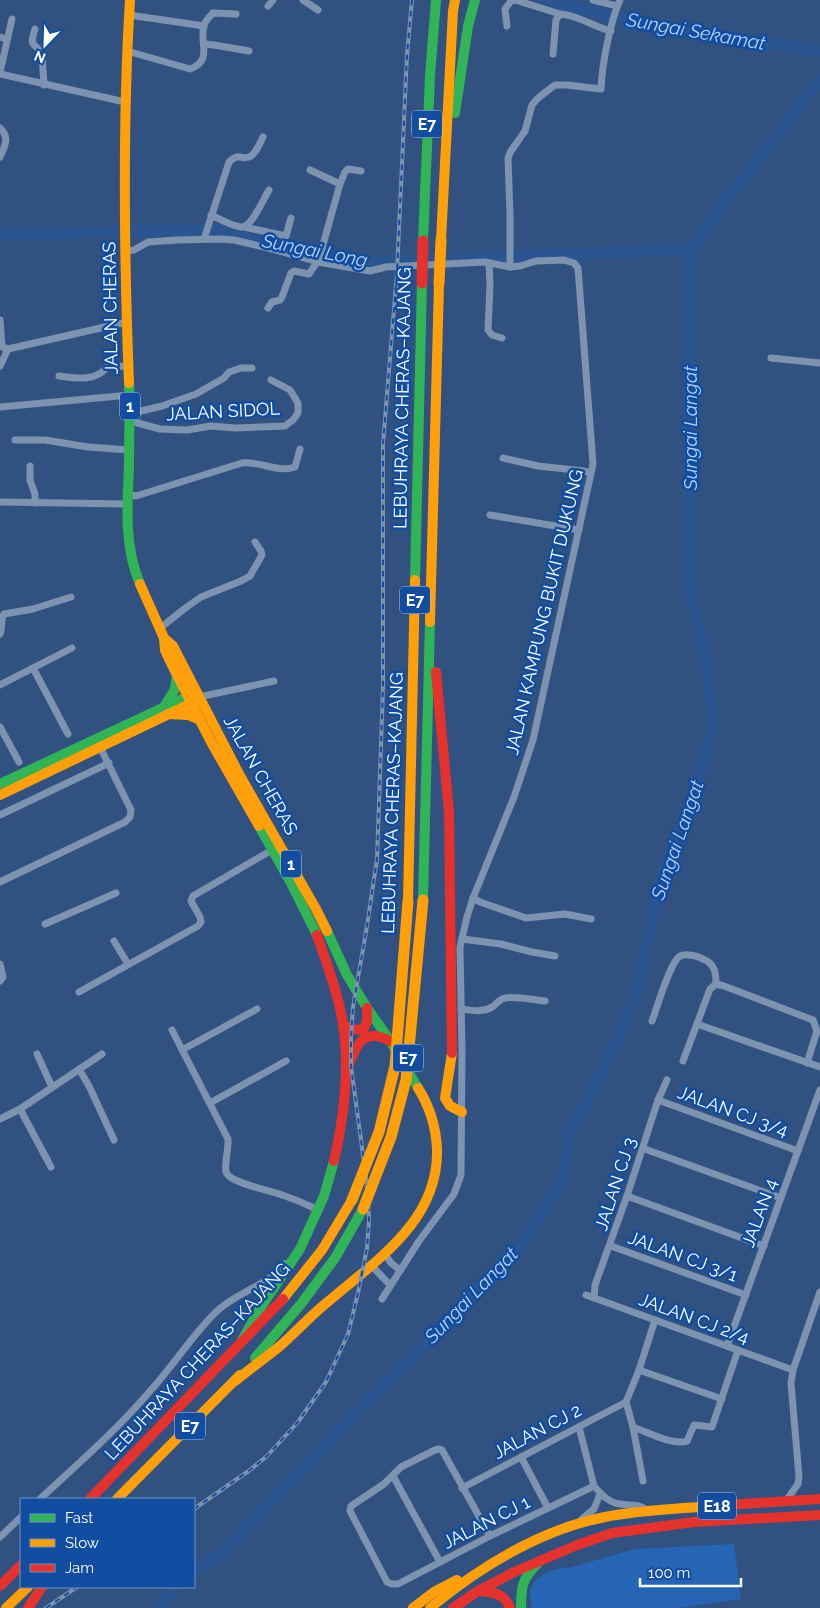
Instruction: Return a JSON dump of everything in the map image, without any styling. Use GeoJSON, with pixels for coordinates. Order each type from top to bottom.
{"type":"FeatureCollection","features":[{"type":"Feature","properties":{"kind":"main road","name":"JALAN CHERAS"},"geometry":{"type":"LineString","coordinates":[[130,0],[126,102],[126,246],[130,395],[127,524],[132,559],[140,585],[161,634],[165,650],[176,672],[239,774],[316,909],[322,933]]}},
{"type":"Feature","properties":{"kind":"main road","name":"LEBUHRAYA CHERAS–KAJANG"},"geometry":{"type":"LineString","coordinates":[[91,1498],[287,1295],[316,1258],[352,1200],[378,1132],[395,1066],[408,901],[425,170],[435,4]]}},
{"type":"Feature","properties":{"kind":"main road","name":"LEBUHRAYA CHERAS–KAJANG"},"geometry":{"type":"LineString","coordinates":[[118,1498],[235,1381],[301,1304],[335,1258],[363,1209],[392,1137],[406,1080],[423,900],[440,240],[454,5]]}},
{"type":"Feature","properties":{"kind":"main road"},"geometry":{"type":"LineString","coordinates":[[445,160],[453,132],[460,77],[473,6]]}},
{"type":"Feature","properties":{"kind":"main road"},"geometry":{"type":"LineString","coordinates":[[431,613],[449,812],[452,1052],[445,1098],[450,1106],[462,1112]]}},
{"type":"Feature","properties":{"kind":"main road","name":"JALAN CHERAS"},"geometry":{"type":"LineString","coordinates":[[161,634],[173,646],[200,720],[211,742],[272,850],[322,933]]}},
{"type":"Feature","properties":{"kind":"main road"},"geometry":{"type":"LineString","coordinates":[[0,794],[100,747],[166,710],[175,689],[176,672]]}},
{"type":"Feature","properties":{"kind":"main road"},"geometry":{"type":"LineString","coordinates":[[0,784],[193,698]]}},
{"type":"Feature","properties":{"kind":"main road"},"geometry":{"type":"LineString","coordinates":[[166,710],[193,716],[200,720]]}},
{"type":"Feature","properties":{"kind":"main road"},"geometry":{"type":"LineString","coordinates":[[235,1381],[280,1346],[328,1301],[385,1254],[408,1230],[423,1207],[432,1186],[436,1163],[436,1132],[426,1102],[391,1042],[367,1008],[322,933]]}},
{"type":"Feature","properties":{"kind":"main road"},"geometry":{"type":"LineString","coordinates":[[241,1342],[263,1304],[284,1276],[301,1247],[319,1210],[335,1160],[343,1116],[347,1072],[343,1024],[326,961],[322,933]]}},
{"type":"Feature","properties":{"kind":"main road"},"geometry":{"type":"LineString","coordinates":[[343,1024],[350,1029],[363,1030],[367,1025],[367,1008]]}},
{"type":"Feature","properties":{"kind":"main road"},"geometry":{"type":"LineString","coordinates":[[347,1072],[357,1044],[365,1037],[382,1036],[391,1042]]}},
{"type":"Feature","properties":{"kind":"main road"},"geometry":{"type":"LineString","coordinates":[[84,1498],[117,1472]]}},
{"type":"Feature","properties":{"kind":"main road","name":"E18"},"geometry":{"type":"LineString","coordinates":[[430,1608],[471,1575],[513,1550],[576,1524],[648,1510],[820,1499]]}},
{"type":"Feature","properties":{"kind":"main road","name":"E18"},"geometry":{"type":"LineString","coordinates":[[453,1608],[478,1591],[543,1558],[577,1544],[612,1533],[694,1522],[820,1515]]}},
{"type":"Feature","properties":{"kind":"main road"},"geometry":{"type":"LineString","coordinates":[[0,1574],[20,1557]]}},
{"type":"Feature","properties":{"kind":"main road"},"geometry":{"type":"LineString","coordinates":[[521,1608],[522,1582],[543,1558]]}},
{"type":"Feature","properties":{"kind":"main road"},"geometry":{"type":"LineString","coordinates":[[0,1586],[20,1566]]}},
{"type":"Feature","properties":{"kind":"main road"},"geometry":{"type":"LineString","coordinates":[[413,1608],[425,1597],[447,1584],[471,1575]]}},
{"type":"Feature","properties":{"kind":"main road"},"geometry":{"type":"LineString","coordinates":[[6,1608],[27,1588]]}},
{"type":"Feature","properties":{"kind":"main road"},"geometry":{"type":"LineString","coordinates":[[28,1608],[41,1588]]}},
{"type":"Feature","properties":{"kind":"main road"},"geometry":{"type":"LineString","coordinates":[[478,1591],[500,1594],[510,1608]]}},
{"type":"Feature","properties":{"kind":"main road"},"geometry":{"type":"LineString","coordinates":[[10,1608],[18,1597]]}},
{"type":"Feature","properties":{"kind":"street"},"geometry":{"type":"LineString","coordinates":[[303,0],[318,10]]}},
{"type":"Feature","properties":{"kind":"street"},"geometry":{"type":"LineString","coordinates":[[507,26],[505,9],[511,1],[515,0],[611,28]]}},
{"type":"Feature","properties":{"kind":"street"},"geometry":{"type":"LineString","coordinates":[[126,246],[134,250],[148,242],[204,237],[234,240],[318,261],[370,270],[488,263],[510,264],[508,158],[510,151],[525,132],[532,105],[555,85],[601,89],[602,71],[611,28],[619,3],[592,0]]}},
{"type":"Feature","properties":{"kind":"street"},"geometry":{"type":"LineString","coordinates":[[127,51],[190,69],[198,66],[202,60],[206,20],[213,13],[236,14]]}},
{"type":"Feature","properties":{"kind":"street"},"geometry":{"type":"LineString","coordinates":[[553,54],[556,20],[560,14]]}},
{"type":"Feature","properties":{"kind":"street"},"geometry":{"type":"LineString","coordinates":[[129,15],[204,26]]}},
{"type":"Feature","properties":{"kind":"street"},"geometry":{"type":"LineString","coordinates":[[12,19],[4,38],[0,73],[44,85],[126,102]]}},
{"type":"Feature","properties":{"kind":"street"},"geometry":{"type":"LineString","coordinates":[[35,30],[31,41],[42,55],[44,85]]}},
{"type":"Feature","properties":{"kind":"street"},"geometry":{"type":"LineString","coordinates":[[204,44],[248,52]]}},
{"type":"Feature","properties":{"kind":"street"},"geometry":{"type":"LineString","coordinates":[[0,128],[4,131],[7,141],[0,157]]}},
{"type":"Feature","properties":{"kind":"street"},"geometry":{"type":"LineString","coordinates":[[204,237],[229,162],[236,156],[249,157],[254,153],[263,137]]}},
{"type":"Feature","properties":{"kind":"street"},"geometry":{"type":"LineString","coordinates":[[268,308],[272,302],[282,298],[291,273],[294,271],[309,274],[318,261],[345,172],[348,169],[362,171]]}},
{"type":"Feature","properties":{"kind":"street"},"geometry":{"type":"LineString","coordinates":[[310,170],[340,184]]}},
{"type":"Feature","properties":{"kind":"street"},"geometry":{"type":"LineString","coordinates":[[243,227],[250,224],[269,190]]}},
{"type":"Feature","properties":{"kind":"street"},"geometry":{"type":"LineString","coordinates":[[210,216],[236,226],[286,236],[291,218]]}},
{"type":"Feature","properties":{"kind":"street","name":"JALAN KAMPUNG BUKIT DUKUNG"},"geometry":{"type":"LineString","coordinates":[[382,1299],[424,1234],[454,1194],[461,1175],[460,947],[473,898],[514,797],[533,740],[593,464],[578,268],[564,260],[536,261],[520,266],[510,264]]}},
{"type":"Feature","properties":{"kind":"street"},"geometry":{"type":"LineString","coordinates":[[488,263],[490,285],[488,330],[492,335],[502,338]]}},
{"type":"Feature","properties":{"kind":"street"},"geometry":{"type":"LineString","coordinates":[[0,320],[3,347],[0,366]]}},
{"type":"Feature","properties":{"kind":"street"},"geometry":{"type":"LineString","coordinates":[[3,347],[127,322]]}},
{"type":"Feature","properties":{"kind":"street"},"geometry":{"type":"LineString","coordinates":[[771,358],[820,363]]}},
{"type":"Feature","properties":{"kind":"street"},"geometry":{"type":"LineString","coordinates":[[59,376],[83,379],[102,374],[107,367],[129,366]]}},
{"type":"Feature","properties":{"kind":"street"},"geometry":{"type":"LineString","coordinates":[[130,416],[196,394],[224,378],[229,372],[241,368],[252,368]]}},
{"type":"Feature","properties":{"kind":"street","name":"JALAN SIDOL"},"geometry":{"type":"LineString","coordinates":[[130,416],[160,429],[187,430],[211,426],[235,428],[285,426],[298,413],[298,404],[290,390],[271,380]]}},
{"type":"Feature","properties":{"kind":"street"},"geometry":{"type":"LineString","coordinates":[[0,407],[130,395]]}},
{"type":"Feature","properties":{"kind":"street"},"geometry":{"type":"LineString","coordinates":[[15,440],[45,440],[88,447],[129,450]]}},
{"type":"Feature","properties":{"kind":"street"},"geometry":{"type":"LineString","coordinates":[[0,502],[73,504],[127,499],[242,464],[249,463],[284,470],[292,468],[295,467],[300,449]]}},
{"type":"Feature","properties":{"kind":"street"},"geometry":{"type":"LineString","coordinates":[[503,458],[538,466],[591,473]]}},
{"type":"Feature","properties":{"kind":"street"},"geometry":{"type":"LineString","coordinates":[[30,466],[30,480],[35,494],[35,502]]}},
{"type":"Feature","properties":{"kind":"street"},"geometry":{"type":"LineString","coordinates":[[490,515],[579,530]]}},
{"type":"Feature","properties":{"kind":"street"},"geometry":{"type":"LineString","coordinates":[[161,634],[184,608],[201,597],[241,582],[250,576],[262,555],[255,542]]}},
{"type":"Feature","properties":{"kind":"street"},"geometry":{"type":"LineString","coordinates":[[0,634],[4,614],[25,611],[71,597]]}},
{"type":"Feature","properties":{"kind":"street"},"geometry":{"type":"LineString","coordinates":[[0,685],[72,648]]}},
{"type":"Feature","properties":{"kind":"street"},"geometry":{"type":"LineString","coordinates":[[33,668],[68,734]]}},
{"type":"Feature","properties":{"kind":"street"},"geometry":{"type":"LineString","coordinates":[[193,698],[274,681]]}},
{"type":"Feature","properties":{"kind":"street"},"geometry":{"type":"LineString","coordinates":[[0,727],[18,762]]}},
{"type":"Feature","properties":{"kind":"street"},"geometry":{"type":"LineString","coordinates":[[0,882],[125,822],[130,817],[131,810],[100,747]]}},
{"type":"Feature","properties":{"kind":"street"},"geometry":{"type":"LineString","coordinates":[[0,815],[109,763]]}},
{"type":"Feature","properties":{"kind":"street"},"geometry":{"type":"LineString","coordinates":[[78,992],[198,926],[201,922],[191,902],[193,896],[272,850]]}},
{"type":"Feature","properties":{"kind":"street"},"geometry":{"type":"LineString","coordinates":[[45,924],[116,893]]}},
{"type":"Feature","properties":{"kind":"street"},"geometry":{"type":"LineString","coordinates":[[473,898],[526,918],[565,914],[590,919]]}},
{"type":"Feature","properties":{"kind":"street"},"geometry":{"type":"LineString","coordinates":[[462,939],[501,944],[555,956]]}},
{"type":"Feature","properties":{"kind":"street"},"geometry":{"type":"LineString","coordinates":[[114,941],[128,964]]}},
{"type":"Feature","properties":{"kind":"street"},"geometry":{"type":"LineString","coordinates":[[652,1021],[673,964],[680,956],[688,955],[704,959],[712,964],[716,972],[716,984]]}},
{"type":"Feature","properties":{"kind":"street"},"geometry":{"type":"LineString","coordinates":[[0,964],[3,977],[0,981]]}},
{"type":"Feature","properties":{"kind":"street"},"geometry":{"type":"LineString","coordinates":[[683,1061],[710,988],[716,984],[813,1020],[817,1030],[807,1063]]}},
{"type":"Feature","properties":{"kind":"street"},"geometry":{"type":"LineString","coordinates":[[461,1010],[486,1010],[493,1007],[498,1001],[506,998],[546,1000]]}},
{"type":"Feature","properties":{"kind":"street"},"geometry":{"type":"LineString","coordinates":[[182,1050],[257,1008]]}},
{"type":"Feature","properties":{"kind":"street"},"geometry":{"type":"LineString","coordinates":[[697,1024],[820,1067]]}},
{"type":"Feature","properties":{"kind":"street"},"geometry":{"type":"LineString","coordinates":[[172,1030],[228,1139],[229,1149],[225,1168],[228,1175],[241,1182],[284,1195],[319,1210]]}},
{"type":"Feature","properties":{"kind":"street"},"geometry":{"type":"LineString","coordinates":[[37,1054],[52,1087]]}},
{"type":"Feature","properties":{"kind":"street"},"geometry":{"type":"LineString","coordinates":[[0,1119],[20,1109],[102,1054]]}},
{"type":"Feature","properties":{"kind":"street"},"geometry":{"type":"LineString","coordinates":[[210,1103],[286,1061]]}},
{"type":"Feature","properties":{"kind":"street"},"geometry":{"type":"LineString","coordinates":[[78,1069],[89,1086],[114,1140]]}},
{"type":"Feature","properties":{"kind":"street","name":"JALAN CJ 3"},"geometry":{"type":"LineString","coordinates":[[594,1298],[595,1286],[611,1246],[658,1100],[667,1080]]}},
{"type":"Feature","properties":{"kind":"street","name":"JALAN 4"},"geometry":{"type":"LineString","coordinates":[[727,1346],[820,1090]]}},
{"type":"Feature","properties":{"kind":"street","name":"JALAN CJ 3/4"},"geometry":{"type":"LineString","coordinates":[[658,1100],[798,1151]]}},
{"type":"Feature","properties":{"kind":"street"},"geometry":{"type":"LineString","coordinates":[[20,1109],[50,1167]]}},
{"type":"Feature","properties":{"kind":"street"},"geometry":{"type":"LineString","coordinates":[[642,1148],[781,1198]]}},
{"type":"Feature","properties":{"kind":"street"},"geometry":{"type":"LineString","coordinates":[[628,1196],[764,1246]]}},
{"type":"Feature","properties":{"kind":"street","name":"JALAN CJ 3/1"},"geometry":{"type":"LineString","coordinates":[[611,1246],[746,1295]]}},
{"type":"Feature","properties":{"kind":"street"},"geometry":{"type":"LineString","coordinates":[[41,1498],[112,1434],[152,1390],[198,1332],[223,1305],[270,1278],[301,1247]]}},
{"type":"Feature","properties":{"kind":"street"},"geometry":{"type":"LineString","coordinates":[[385,1254],[391,1263],[400,1270]]}},
{"type":"Feature","properties":{"kind":"street"},"geometry":{"type":"LineString","coordinates":[[371,1266],[390,1285]]}},
{"type":"Feature","properties":{"kind":"street"},"geometry":{"type":"LineString","coordinates":[[786,1501],[798,1484],[799,1477],[791,1383],[793,1370],[820,1292]]}},
{"type":"Feature","properties":{"kind":"street","name":"JALAN CJ 2/4"},"geometry":{"type":"LineString","coordinates":[[586,1295],[793,1370]]}},
{"type":"Feature","properties":{"kind":"street"},"geometry":{"type":"LineString","coordinates":[[643,1481],[633,1427],[626,1402],[639,1370],[655,1320]]}},
{"type":"Feature","properties":{"kind":"street"},"geometry":{"type":"LineString","coordinates":[[633,1427],[672,1442],[681,1443],[687,1441],[694,1425],[712,1427],[738,1350]]}},
{"type":"Feature","properties":{"kind":"street"},"geometry":{"type":"LineString","coordinates":[[639,1370],[722,1399]]}},
{"type":"Feature","properties":{"kind":"street","name":"JALAN CJ 2"},"geometry":{"type":"LineString","coordinates":[[462,1488],[626,1402]]}},
{"type":"Feature","properties":{"kind":"street"},"geometry":{"type":"LineString","coordinates":[[579,1427],[594,1486],[600,1494],[614,1503],[634,1504],[648,1510]]}},
{"type":"Feature","properties":{"kind":"street"},"geometry":{"type":"LineString","coordinates":[[440,1562],[393,1476],[401,1467],[410,1462],[439,1449],[442,1450],[490,1536]]}},
{"type":"Feature","properties":{"kind":"street"},"geometry":{"type":"LineString","coordinates":[[521,1457],[548,1508]]}},
{"type":"Feature","properties":{"kind":"street","name":"JALAN CJ 1"},"geometry":{"type":"LineString","coordinates":[[393,1476],[351,1506],[350,1511],[387,1582],[392,1584],[398,1584],[490,1536],[594,1486]]}},
{"type":"Feature","properties":{"kind":"street"},"geometry":{"type":"LineString","coordinates":[[576,1524],[594,1509],[600,1494]]}},
{"type":"Feature","properties":{"kind":"street"},"geometry":{"type":"LineString","coordinates":[[0,1537],[20,1518]]}},
{"type":"Feature","properties":{"kind":"shaded area"},"geometry":{"type":"Polygon","coordinates":[[[734,1544],[741,1599],[677,1608],[532,1608],[530,1592],[535,1581],[557,1569],[569,1568],[634,1549],[734,1544]]]}},
{"type":"Feature","properties":{"kind":"waterway","name":"Sungai Sekamat"},"geometry":{"type":"LineString","coordinates":[[544,0],[649,25],[820,51]]}},
{"type":"Feature","properties":{"kind":"waterway","name":"Sungai Langat"},"geometry":{"type":"LineString","coordinates":[[195,1569],[223,1553],[365,1403],[430,1340],[482,1284],[514,1255],[539,1219],[563,1179],[568,1134],[615,1044],[638,986],[661,877],[693,798],[713,727],[708,670],[689,586],[689,268],[692,249],[705,227],[820,80]]}},
{"type":"Feature","properties":{"kind":"waterway","name":"Sungai Long"},"geometry":{"type":"LineString","coordinates":[[0,234],[218,230],[363,263],[692,249]]}},
{"type":"Feature","properties":{"kind":"waterway","name":"Sungai Langat"},"geometry":{"type":"LineString","coordinates":[[160,1608],[174,1588]]}},
{"type":"Feature","properties":{"kind":"railway"},"geometry":{"type":"LineString","coordinates":[[195,1508],[267,1456],[298,1422],[326,1382],[348,1334],[367,1248],[369,1221],[368,1192],[351,1066],[351,1038],[353,1007],[377,859],[383,687],[383,444],[397,272],[407,55],[412,0]]}},
{"type":"Feature","properties":{"kind":"railway"},"geometry":{"type":"LineString","coordinates":[[46,1608],[76,1588]]}},
{"type":"Feature","properties":{"kind":"traffic: fast"},"geometry":{"type":"LineString","coordinates":[[423,241],[430,76],[436,0]]}},
{"type":"Feature","properties":{"kind":"traffic: fast"},"geometry":{"type":"LineString","coordinates":[[455,113],[468,26],[475,0]]}},
{"type":"Feature","properties":{"kind":"traffic: fast"},"geometry":{"type":"LineString","coordinates":[[415,580],[422,283]]}},
{"type":"Feature","properties":{"kind":"traffic: fast"},"geometry":{"type":"LineString","coordinates":[[129,383],[127,512],[131,555],[140,584]]}},
{"type":"Feature","properties":{"kind":"traffic: fast"},"geometry":{"type":"LineString","coordinates":[[423,900],[430,622]]}},
{"type":"Feature","properties":{"kind":"traffic: fast"},"geometry":{"type":"LineString","coordinates":[[164,707],[175,689],[177,674]]}},
{"type":"Feature","properties":{"kind":"traffic: fast"},"geometry":{"type":"LineString","coordinates":[[0,784],[188,696],[194,696]]}},
{"type":"Feature","properties":{"kind":"traffic: fast"},"geometry":{"type":"LineString","coordinates":[[259,826],[317,935]]}},
{"type":"Feature","properties":{"kind":"traffic: fast"},"geometry":{"type":"LineString","coordinates":[[327,931],[347,975],[391,1042],[418,1088]]}},
{"type":"Feature","properties":{"kind":"traffic: fast"},"geometry":{"type":"LineString","coordinates":[[241,1342],[261,1307],[300,1249],[324,1196],[334,1161]]}},
{"type":"Feature","properties":{"kind":"traffic: fast"},"geometry":{"type":"LineString","coordinates":[[255,1358],[301,1304],[335,1258],[363,1209]]}},
{"type":"Feature","properties":{"kind":"traffic: fast"},"geometry":{"type":"LineString","coordinates":[[521,1608],[523,1584],[528,1574],[537,1564]]}},
{"type":"Feature","properties":{"kind":"traffic: slow"},"geometry":{"type":"LineString","coordinates":[[129,383],[125,192],[127,48],[130,0]]}},
{"type":"Feature","properties":{"kind":"traffic: slow"},"geometry":{"type":"LineString","coordinates":[[441,240],[455,0]]}},
{"type":"Feature","properties":{"kind":"traffic: slow"},"geometry":{"type":"LineString","coordinates":[[439,284],[441,240]]}},
{"type":"Feature","properties":{"kind":"traffic: slow"},"geometry":{"type":"LineString","coordinates":[[430,622],[439,284]]}},
{"type":"Feature","properties":{"kind":"traffic: slow"},"geometry":{"type":"LineString","coordinates":[[408,901],[415,580]]}},
{"type":"Feature","properties":{"kind":"traffic: slow"},"geometry":{"type":"LineString","coordinates":[[140,584],[164,638],[165,650],[169,659],[211,742],[259,826]]}},
{"type":"Feature","properties":{"kind":"traffic: slow"},"geometry":{"type":"LineString","coordinates":[[164,638],[173,646],[239,774],[327,931]]}},
{"type":"Feature","properties":{"kind":"traffic: slow"},"geometry":{"type":"LineString","coordinates":[[0,795],[192,703],[196,699]]}},
{"type":"Feature","properties":{"kind":"traffic: slow"},"geometry":{"type":"LineString","coordinates":[[168,714],[188,715],[200,720]]}},
{"type":"Feature","properties":{"kind":"traffic: slow"},"geometry":{"type":"LineString","coordinates":[[363,1209],[391,1137],[406,1080],[423,900]]}},
{"type":"Feature","properties":{"kind":"traffic: slow"},"geometry":{"type":"LineString","coordinates":[[352,1200],[379,1132],[395,1066],[408,901]]}},
{"type":"Feature","properties":{"kind":"traffic: slow"},"geometry":{"type":"LineString","coordinates":[[452,1053],[445,1098],[450,1106],[462,1112]]}},
{"type":"Feature","properties":{"kind":"traffic: slow"},"geometry":{"type":"LineString","coordinates":[[235,1381],[280,1346],[317,1311],[385,1253],[417,1217],[428,1197],[435,1174],[437,1149],[432,1117],[418,1088]]}},
{"type":"Feature","properties":{"kind":"traffic: slow"},"geometry":{"type":"LineString","coordinates":[[283,1299],[322,1250],[352,1200]]}},
{"type":"Feature","properties":{"kind":"traffic: slow"},"geometry":{"type":"LineString","coordinates":[[118,1498],[240,1375]]}},
{"type":"Feature","properties":{"kind":"traffic: slow"},"geometry":{"type":"LineString","coordinates":[[430,1608],[490,1564],[534,1540],[557,1531],[605,1517],[645,1511],[711,1506]]}},
{"type":"Feature","properties":{"kind":"traffic: slow"},"geometry":{"type":"LineString","coordinates":[[413,1608],[434,1592],[457,1580]]}},
{"type":"Feature","properties":{"kind":"traffic: slow"},"geometry":{"type":"LineString","coordinates":[[6,1608],[27,1588]]}},
{"type":"Feature","properties":{"kind":"traffic: jam"},"geometry":{"type":"LineString","coordinates":[[422,283],[423,241]]}},
{"type":"Feature","properties":{"kind":"traffic: jam"},"geometry":{"type":"LineString","coordinates":[[436,672],[449,812],[452,1053]]}},
{"type":"Feature","properties":{"kind":"traffic: jam"},"geometry":{"type":"LineString","coordinates":[[317,935],[338,1001],[345,1041],[345,1093],[334,1161]]}},
{"type":"Feature","properties":{"kind":"traffic: jam"},"geometry":{"type":"LineString","coordinates":[[343,1024],[350,1029],[363,1030],[367,1022],[367,1008]]}},
{"type":"Feature","properties":{"kind":"traffic: jam"},"geometry":{"type":"LineString","coordinates":[[348,1067],[362,1040],[373,1036],[390,1041]]}},
{"type":"Feature","properties":{"kind":"traffic: jam"},"geometry":{"type":"LineString","coordinates":[[91,1498],[283,1299]]}},
{"type":"Feature","properties":{"kind":"traffic: jam"},"geometry":{"type":"LineString","coordinates":[[711,1506],[820,1499]]}},
{"type":"Feature","properties":{"kind":"traffic: jam"},"geometry":{"type":"LineString","coordinates":[[453,1608],[478,1591],[514,1572],[577,1545],[612,1533],[694,1522],[820,1515]]}},
{"type":"Feature","properties":{"kind":"traffic: jam"},"geometry":{"type":"LineString","coordinates":[[0,1586],[20,1566]]}},
{"type":"Feature","properties":{"kind":"traffic: jam"},"geometry":{"type":"LineString","coordinates":[[28,1608],[41,1588]]}},
{"type":"Feature","properties":{"kind":"traffic: jam"},"geometry":{"type":"LineString","coordinates":[[478,1591],[501,1596],[510,1608]]}}]}
